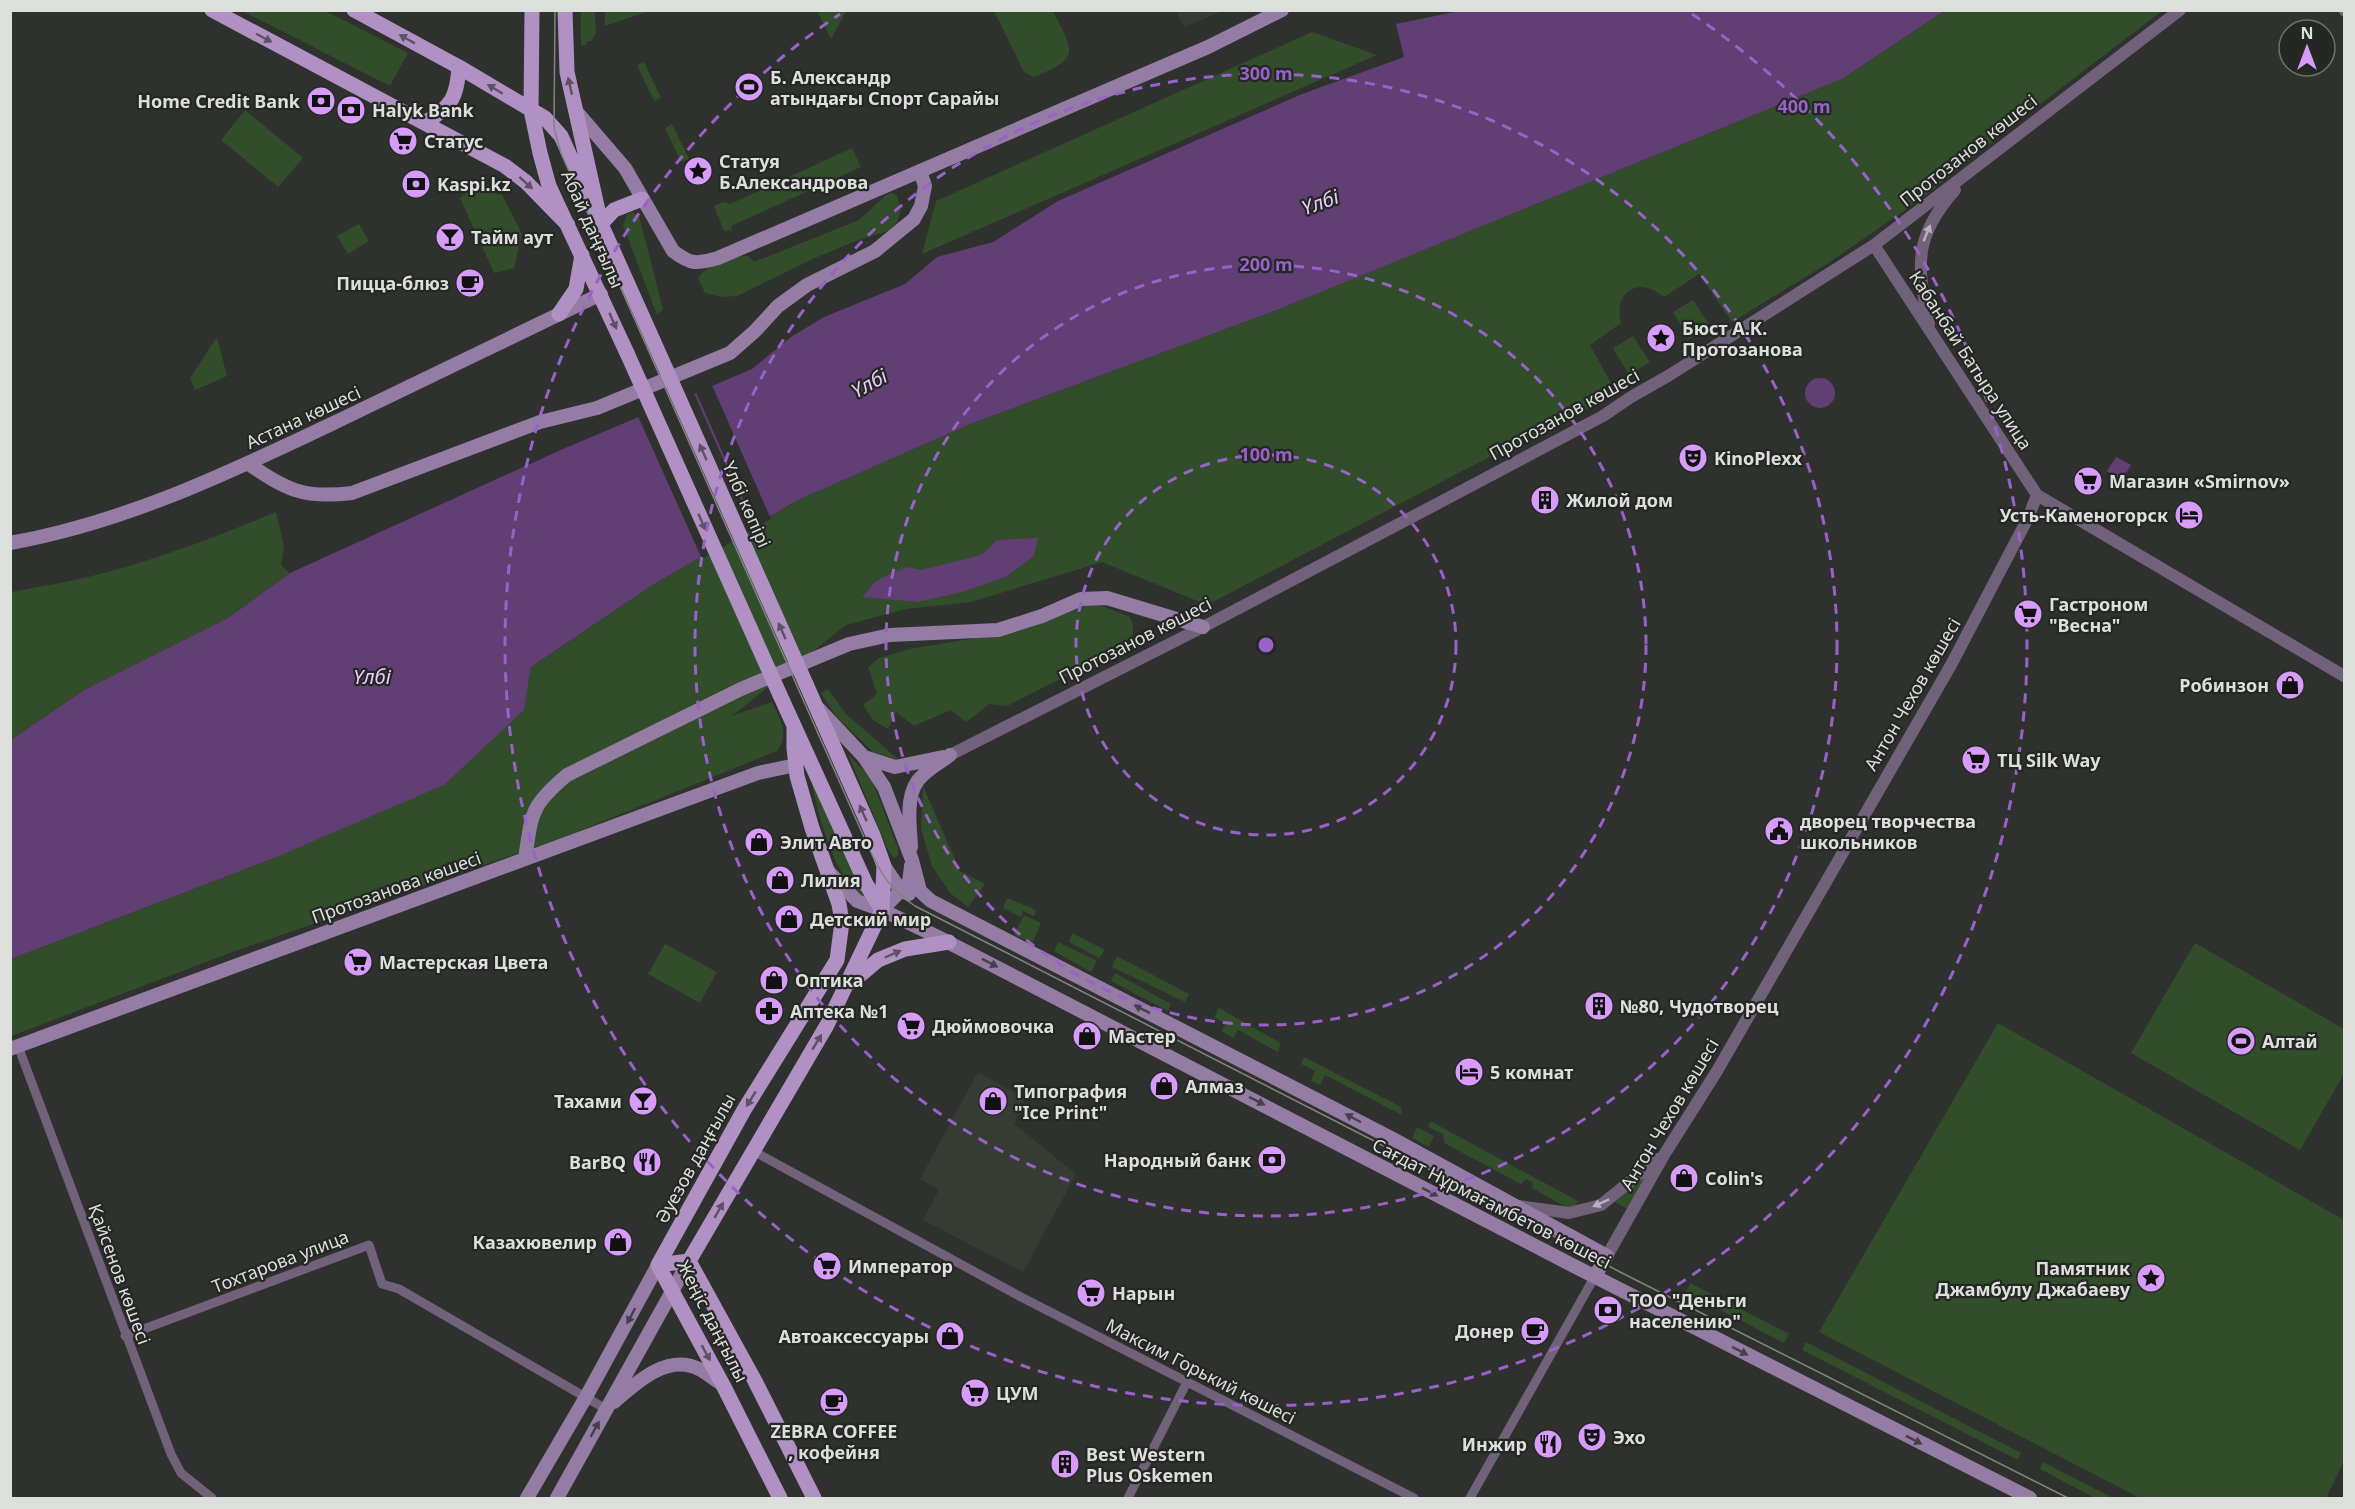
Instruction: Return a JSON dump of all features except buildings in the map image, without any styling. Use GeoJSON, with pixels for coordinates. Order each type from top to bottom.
{"type":"FeatureCollection","features":[{"type":"Feature","properties":{"kind":"main road"},"geometry":{"type":"LineString","coordinates":[[212,10],[505,166],[526,182],[568,225]]}},
{"type":"Feature","properties":{"kind":"main road"},"geometry":{"type":"LineString","coordinates":[[354,10],[545,118],[561,136],[601,224],[614,210],[642,199]]}},
{"type":"Feature","properties":{"kind":"main road","name":"Абай даңғылы"},"geometry":{"type":"LineString","coordinates":[[532,10],[531,110],[549,186],[601,294],[794,726]]}},
{"type":"Feature","properties":{"kind":"main road","name":"Абай даңғылы"},"geometry":{"type":"LineString","coordinates":[[566,10],[567,72],[601,224],[653,340]]}},
{"type":"Feature","properties":{"kind":"main road"},"geometry":{"type":"LineString","coordinates":[[576,111],[625,168],[673,251],[684,260],[698,264],[718,258],[1208,47],[1282,10]]}},
{"type":"Feature","properties":{"kind":"main road"},"geometry":{"type":"LineString","coordinates":[[426,122],[440,114],[451,103],[458,90],[459,68]]}},
{"type":"Feature","properties":{"kind":"main road"},"geometry":{"type":"LineString","coordinates":[[247,464],[278,483],[308,495],[329,496],[351,493],[540,422],[597,408],[730,353],[778,306],[807,285],[875,251],[914,219],[921,206],[925,186],[920,171]]}},
{"type":"Feature","properties":{"kind":"main road"},"geometry":{"type":"LineString","coordinates":[[559,314],[576,289],[582,255]]}},
{"type":"Feature","properties":{"kind":"main road","name":"Астана көшесі"},"geometry":{"type":"LineString","coordinates":[[10,543],[56,535],[158,503],[247,464],[601,294]]}},
{"type":"Feature","properties":{"kind":"main road","name":"Үлбі көпірі"},"geometry":{"type":"LineString","coordinates":[[653,340],[873,835],[884,866]]}},
{"type":"Feature","properties":{"kind":"main road"},"geometry":{"type":"LineString","coordinates":[[525,859],[535,808],[545,794],[567,775],[741,689],[849,644],[890,635],[998,630],[1042,616],[1081,599],[1094,597],[1107,598],[1203,627]]}},
{"type":"Feature","properties":{"kind":"main road"},"geometry":{"type":"LineString","coordinates":[[816,707],[864,757],[884,787],[912,860],[920,891],[931,901]]}},
{"type":"Feature","properties":{"kind":"main road"},"geometry":{"type":"LineString","coordinates":[[794,726],[866,884],[882,910]]}},
{"type":"Feature","properties":{"kind":"main road","name":"Әуезов даңғылы"},"geometry":{"type":"LineString","coordinates":[[527,1498],[586,1397],[744,1110],[837,960],[842,922],[839,904],[812,828],[796,765],[794,726]]}},
{"type":"Feature","properties":{"kind":"main road"},"geometry":{"type":"LineString","coordinates":[[864,757],[895,767],[950,755]]}},
{"type":"Feature","properties":{"kind":"main road"},"geometry":{"type":"LineString","coordinates":[[557,1498],[689,1261],[827,1025],[882,910],[909,882],[912,860],[910,815],[913,787],[921,776],[950,755]]}},
{"type":"Feature","properties":{"kind":"main road","name":"Протозанова көшесі"},"geometry":{"type":"LineString","coordinates":[[14,1048],[758,772],[796,765]]}},
{"type":"Feature","properties":{"kind":"main road"},"geometry":{"type":"LineString","coordinates":[[882,910],[884,866]]}},
{"type":"Feature","properties":{"kind":"main road"},"geometry":{"type":"LineString","coordinates":[[884,866],[901,891]]}},
{"type":"Feature","properties":{"kind":"main road","name":"Сағдат Нұрмағамбетов көшесі"},"geometry":{"type":"LineString","coordinates":[[827,870],[857,901],[944,939],[2030,1498]]}},
{"type":"Feature","properties":{"kind":"main road","name":"Сағдат Нұрмағамбетов көшесі"},"geometry":{"type":"LineString","coordinates":[[901,891],[931,901],[1200,1038],[1607,1256]]}},
{"type":"Feature","properties":{"kind":"main road"},"geometry":{"type":"LineString","coordinates":[[847,986],[878,960],[905,948],[944,939]]}},
{"type":"Feature","properties":{"kind":"main road","name":"Антон Чехов көшесі"},"geometry":{"type":"LineString","coordinates":[[1595,1276],[1607,1256]]}},
{"type":"Feature","properties":{"kind":"main road","name":"Жеңіс даңғылы"},"geometry":{"type":"LineString","coordinates":[[780,1498],[658,1264],[689,1261],[755,1381],[814,1498]]}},
{"type":"Feature","properties":{"kind":"main road"},"geometry":{"type":"LineString","coordinates":[[606,1410],[644,1377],[670,1366],[683,1365],[698,1368],[723,1385]]}},
{"type":"Feature","properties":{"kind":"main road"},"geometry":{"type":"LineString","coordinates":[[556,1450],[577,1462]]}},
{"type":"Feature","properties":{"kind":"street","name":"Протозанов көшесі"},"geometry":{"type":"LineString","coordinates":[[950,755],[1203,627],[1603,416],[1875,245],[2180,10]]}},
{"type":"Feature","properties":{"kind":"street"},"geometry":{"type":"LineString","coordinates":[[1930,332],[1920,266],[1924,237],[1940,207],[1966,175]]}},
{"type":"Feature","properties":{"kind":"street","name":"Кабанбай Батыра улица"},"geometry":{"type":"LineString","coordinates":[[1875,245],[2037,495]]}},
{"type":"Feature","properties":{"kind":"street"},"geometry":{"type":"LineString","coordinates":[[2037,495],[2344,676]]}},
{"type":"Feature","properties":{"kind":"street","name":"Антон Чехов көшесі"},"geometry":{"type":"LineString","coordinates":[[1607,1256],[1664,1155],[1717,1071],[1951,665],[2028,518],[2037,495]]}},
{"type":"Feature","properties":{"kind":"street","name":"Қайсенов көшесі"},"geometry":{"type":"LineString","coordinates":[[14,1048],[171,1454],[181,1473],[212,1498]]}},
{"type":"Feature","properties":{"kind":"street","name":"Максим Горький көшесі"},"geometry":{"type":"LineString","coordinates":[[753,1150],[1021,1297],[1414,1498]]}},
{"type":"Feature","properties":{"kind":"street"},"geometry":{"type":"LineString","coordinates":[[1512,1205],[1569,1213],[1601,1205],[1664,1155]]}},
{"type":"Feature","properties":{"kind":"street","name":"Тохтарова улица"},"geometry":{"type":"LineString","coordinates":[[126,1336],[369,1245],[382,1284],[399,1289],[606,1410]]}},
{"type":"Feature","properties":{"kind":"street","name":"Антон Чехов көшесі"},"geometry":{"type":"LineString","coordinates":[[1470,1498],[1595,1276]]}},
{"type":"Feature","properties":{"kind":"street"},"geometry":{"type":"LineString","coordinates":[[1128,1498],[1187,1382]]}},
{"type":"Feature","properties":{"kind":"shaded area"},"geometry":{"type":"Polygon","coordinates":[[[1176,11],[1223,11],[1184,27],[1176,11]]]}},
{"type":"Feature","properties":{"kind":"shaded area"},"geometry":{"type":"Polygon","coordinates":[[[978,1072],[1025,1098],[1014,1124],[1076,1174],[1023,1272],[923,1220],[939,1190],[920,1179],[978,1072]]]}},
{"type":"Feature","properties":{"kind":"green space"},"geometry":{"type":"Polygon","coordinates":[[[605,10],[649,10],[649,11],[605,26],[605,10]]]}},
{"type":"Feature","properties":{"kind":"green space"},"geometry":{"type":"Polygon","coordinates":[[[242,11],[325,11],[408,53],[390,86],[242,11]]]}},
{"type":"Feature","properties":{"kind":"green space"},"geometry":{"type":"Polygon","coordinates":[[[581,11],[595,11],[596,33],[586,45],[581,45],[581,11]]]}},
{"type":"Feature","properties":{"kind":"green space"},"geometry":{"type":"Polygon","coordinates":[[[817,11],[846,11],[831,39],[817,11]]]}},
{"type":"Feature","properties":{"kind":"green space"},"geometry":{"type":"Polygon","coordinates":[[[994,11],[1053,11],[1069,45],[1066,59],[1034,77],[1024,72],[994,11]]]}},
{"type":"Feature","properties":{"kind":"green space"},"geometry":{"type":"Polygon","coordinates":[[[1944,11],[2162,11],[1921,199],[1830,262],[1732,322],[1699,274],[1664,297],[1646,288],[1630,290],[1621,302],[1621,323],[1590,345],[1617,394],[1470,467],[1207,605],[1102,562],[971,602],[906,609],[846,625],[732,716],[772,702],[781,720],[783,732],[783,738],[777,751],[567,836],[235,951],[11,1036],[11,959],[274,858],[524,710],[531,667],[651,586],[798,500],[968,425],[1282,308],[1842,79],[1944,11]]]}},
{"type":"Feature","properties":{"kind":"green space"},"geometry":{"type":"Polygon","coordinates":[[[1312,32],[1377,55],[922,254],[936,201],[1312,32]]]}},
{"type":"Feature","properties":{"kind":"green space"},"geometry":{"type":"Polygon","coordinates":[[[644,62],[661,98],[654,101],[637,65],[644,62]]]}},
{"type":"Feature","properties":{"kind":"green space"},"geometry":{"type":"Polygon","coordinates":[[[245,110],[303,158],[278,187],[221,140],[245,110]]]}},
{"type":"Feature","properties":{"kind":"green space"},"geometry":{"type":"Polygon","coordinates":[[[672,124],[689,159],[681,162],[665,128],[672,124]]]}},
{"type":"Feature","properties":{"kind":"green space"},"geometry":{"type":"Polygon","coordinates":[[[852,148],[861,167],[731,226],[732,230],[724,231],[714,206],[724,202],[730,204],[852,148]]]}},
{"type":"Feature","properties":{"kind":"green space"},"geometry":{"type":"Polygon","coordinates":[[[471,187],[502,195],[522,234],[514,268],[494,273],[460,198],[471,187]]]}},
{"type":"Feature","properties":{"kind":"green space"},"geometry":{"type":"Polygon","coordinates":[[[892,193],[897,196],[901,210],[897,223],[888,231],[858,240],[815,258],[737,296],[721,297],[705,293],[698,278],[714,264],[742,256],[749,256],[754,262],[859,220],[886,195],[892,193]]]}},
{"type":"Feature","properties":{"kind":"green space"},"geometry":{"type":"Polygon","coordinates":[[[632,212],[639,216],[663,309],[657,315],[623,225],[627,214],[632,212]]]}},
{"type":"Feature","properties":{"kind":"green space"},"geometry":{"type":"Polygon","coordinates":[[[359,224],[369,241],[348,254],[337,236],[359,224]]]}},
{"type":"Feature","properties":{"kind":"green space"},"geometry":{"type":"Polygon","coordinates":[[[1693,300],[1710,326],[1689,339],[1673,312],[1693,300]]]}},
{"type":"Feature","properties":{"kind":"green space"},"geometry":{"type":"Polygon","coordinates":[[[1633,336],[1650,362],[1629,375],[1613,348],[1633,336]]]}},
{"type":"Feature","properties":{"kind":"green space"},"geometry":{"type":"Polygon","coordinates":[[[217,337],[227,376],[195,390],[190,378],[217,337]]]}},
{"type":"Feature","properties":{"kind":"green space"},"geometry":{"type":"Polygon","coordinates":[[[276,512],[284,546],[281,565],[290,573],[228,618],[84,690],[11,740],[11,592],[88,577],[136,564],[276,512]]]}},
{"type":"Feature","properties":{"kind":"green space"},"geometry":{"type":"Polygon","coordinates":[[[1095,603],[1130,617],[1133,634],[1130,640],[1123,647],[1007,706],[989,704],[966,722],[951,710],[914,726],[896,712],[888,729],[873,720],[863,705],[877,694],[868,667],[879,658],[909,649],[1035,625],[1066,611],[1095,603]]]}},
{"type":"Feature","properties":{"kind":"green space"},"geometry":{"type":"Polygon","coordinates":[[[828,689],[845,713],[899,760],[873,752],[836,716],[821,693],[828,689]]]}},
{"type":"Feature","properties":{"kind":"green space"},"geometry":{"type":"Polygon","coordinates":[[[848,754],[871,778],[898,848],[898,856],[894,858],[888,850],[848,754]]]}},
{"type":"Feature","properties":{"kind":"green space"},"geometry":{"type":"Polygon","coordinates":[[[811,777],[869,892],[865,897],[855,890],[845,878],[836,862],[822,824],[811,777]]]}},
{"type":"Feature","properties":{"kind":"green space"},"geometry":{"type":"Polygon","coordinates":[[[923,786],[960,871],[985,884],[968,907],[950,893],[932,866],[921,829],[923,786]]]}},
{"type":"Feature","properties":{"kind":"green space"},"geometry":{"type":"Polygon","coordinates":[[[1007,898],[1036,910],[1034,916],[1023,911],[1021,917],[1003,908],[1007,898]]]}},
{"type":"Feature","properties":{"kind":"green space"},"geometry":{"type":"Polygon","coordinates":[[[1024,915],[1041,923],[1032,943],[1014,935],[1024,915]]]}},
{"type":"Feature","properties":{"kind":"green space"},"geometry":{"type":"Polygon","coordinates":[[[1072,933],[1105,950],[1099,958],[1069,942],[1072,933]]]}},
{"type":"Feature","properties":{"kind":"green space"},"geometry":{"type":"Polygon","coordinates":[[[1058,942],[1097,961],[1091,972],[1054,951],[1058,942]]]}},
{"type":"Feature","properties":{"kind":"green space","name":"Алтай"},"geometry":{"type":"Polygon","coordinates":[[[2195,943],[2344,1029],[2344,1074],[2300,1150],[2131,1053],[2195,943]]]}},
{"type":"Feature","properties":{"kind":"green space"},"geometry":{"type":"Polygon","coordinates":[[[665,944],[717,972],[700,1003],[648,974],[665,944]]]}},
{"type":"Feature","properties":{"kind":"green space"},"geometry":{"type":"Polygon","coordinates":[[[1117,956],[1189,994],[1185,1002],[1112,967],[1117,956]]]}},
{"type":"Feature","properties":{"kind":"green space"},"geometry":{"type":"Polygon","coordinates":[[[1115,973],[1171,1004],[1168,1011],[1111,981],[1115,973]]]}},
{"type":"Feature","properties":{"kind":"green space"},"geometry":{"type":"Polygon","coordinates":[[[1219,1008],[1281,1043],[1278,1052],[1238,1030],[1233,1038],[1221,1031],[1226,1024],[1214,1017],[1219,1008]]]}},
{"type":"Feature","properties":{"kind":"green space"},"geometry":{"type":"Polygon","coordinates":[[[1998,1023],[2344,1220],[2344,1461],[2326,1498],[2140,1498],[1819,1332],[1998,1023]]]}},
{"type":"Feature","properties":{"kind":"green space"},"geometry":{"type":"Polygon","coordinates":[[[1304,1057],[1401,1107],[1402,1115],[1325,1075],[1320,1085],[1311,1081],[1315,1071],[1301,1064],[1304,1057]]]}},
{"type":"Feature","properties":{"kind":"green space"},"geometry":{"type":"Polygon","coordinates":[[[1430,1121],[1578,1201],[1573,1211],[1532,1188],[1533,1183],[1526,1179],[1521,1184],[1444,1143],[1443,1134],[1428,1127],[1430,1121]]]}},
{"type":"Feature","properties":{"kind":"green space"},"geometry":{"type":"Polygon","coordinates":[[[1417,1127],[1434,1136],[1429,1147],[1412,1138],[1417,1127]]]}},
{"type":"Feature","properties":{"kind":"green space"},"geometry":{"type":"Polygon","coordinates":[[[1645,1176],[1627,1209],[1615,1202],[1645,1176]]]}},
{"type":"Feature","properties":{"kind":"green space"},"geometry":{"type":"Polygon","coordinates":[[[1690,1283],[1789,1334],[1784,1343],[1686,1292],[1690,1283]]]}},
{"type":"Feature","properties":{"kind":"green space"},"geometry":{"type":"Polygon","coordinates":[[[1806,1342],[2021,1453],[2018,1460],[1802,1350],[1806,1342]]]}},
{"type":"Feature","properties":{"kind":"green space"},"geometry":{"type":"Polygon","coordinates":[[[2043,1462],[2113,1498],[2095,1498],[2040,1469],[2043,1462]]]}},
{"type":"Feature","properties":{"kind":"water","name":"Үлбі"},"geometry":{"type":"Polygon","coordinates":[[[1464,10],[1944,11],[1842,79],[1282,308],[968,425],[798,500],[651,586],[531,667],[524,710],[444,785],[274,858],[11,959],[11,740],[84,690],[228,618],[290,573],[563,449],[752,369],[791,337],[824,317],[905,284],[937,257],[993,242],[1058,201],[1302,94],[1404,57],[1396,24],[1464,10]]]}},
{"type":"Feature","properties":{"kind":"water"},"geometry":{"type":"Polygon","coordinates":[[[1820,378],[1831,382],[1835,393],[1831,404],[1820,408],[1809,404],[1805,393],[1809,382],[1820,378]]]}},
{"type":"Feature","properties":{"kind":"water"},"geometry":{"type":"Polygon","coordinates":[[[2116,457],[2131,465],[2122,480],[2107,471],[2116,457]]]}},
{"type":"Feature","properties":{"kind":"water"},"geometry":{"type":"Polygon","coordinates":[[[1038,538],[1034,556],[1006,577],[962,592],[918,602],[862,597],[876,581],[906,567],[921,570],[981,555],[997,540],[1038,538]]]}},
{"type":"Feature","properties":{"kind":"pier"},"geometry":{"type":"Polygon","coordinates":[[[711,383],[771,519],[756,528],[695,390],[711,383]]]}},
{"type":"Feature","properties":{"kind":"pier"},"geometry":{"type":"Polygon","coordinates":[[[693,391],[754,529],[702,559],[637,414],[693,391]]]}},
{"type":"Feature","properties":{"kind":"tram line"},"geometry":{"type":"LineString","coordinates":[[555,10],[554,128],[561,153],[867,844],[881,871],[898,893],[915,906],[1425,1167],[1620,1272],[2068,1498]]}},
{"type":"Feature","properties":{"kind":"place","name":"Б. Александр атындағы Спорт Сарайы"},"geometry":{"type":"Point","coordinates":[749,87]}},
{"type":"Feature","properties":{"kind":"place","name":"Home Credit Bank"},"geometry":{"type":"Point","coordinates":[321,101]}},
{"type":"Feature","properties":{"kind":"place","name":"Halyk Bank"},"geometry":{"type":"Point","coordinates":[351,110]}},
{"type":"Feature","properties":{"kind":"place","name":"Статус"},"geometry":{"type":"Point","coordinates":[403,141]}},
{"type":"Feature","properties":{"kind":"place","name":"Статуя Б.Александрова"},"geometry":{"type":"Point","coordinates":[698,171]}},
{"type":"Feature","properties":{"kind":"place","name":"Kaspi.kz"},"geometry":{"type":"Point","coordinates":[416,184]}},
{"type":"Feature","properties":{"kind":"place","name":"Тайм аут"},"geometry":{"type":"Point","coordinates":[450,237]}},
{"type":"Feature","properties":{"kind":"place","name":"Пицца-блюз"},"geometry":{"type":"Point","coordinates":[470,283]}},
{"type":"Feature","properties":{"kind":"place","name":"Бюст А.К. Протозанова"},"geometry":{"type":"Point","coordinates":[1661,338]}},
{"type":"Feature","properties":{"kind":"place","name":"KinoPlexx"},"geometry":{"type":"Point","coordinates":[1693,458]}},
{"type":"Feature","properties":{"kind":"place","name":"Магазин «Smirnov»"},"geometry":{"type":"Point","coordinates":[2088,481]}},
{"type":"Feature","properties":{"kind":"place","name":"Жилой дом"},"geometry":{"type":"Point","coordinates":[1545,500]}},
{"type":"Feature","properties":{"kind":"place","name":"Усть-Каменогорск"},"geometry":{"type":"Point","coordinates":[2189,515]}},
{"type":"Feature","properties":{"kind":"place","name":"Гастроном \"Весна\""},"geometry":{"type":"Point","coordinates":[2028,614]}},
{"type":"Feature","properties":{"kind":"place","name":"Робинзон"},"geometry":{"type":"Point","coordinates":[2290,685]}},
{"type":"Feature","properties":{"kind":"place","name":"ТЦ Silk Way"},"geometry":{"type":"Point","coordinates":[1976,760]}},
{"type":"Feature","properties":{"kind":"place","name":"дворец творчества школьников"},"geometry":{"type":"Point","coordinates":[1779,831]}},
{"type":"Feature","properties":{"kind":"place","name":"Элит Авто"},"geometry":{"type":"Point","coordinates":[759,842]}},
{"type":"Feature","properties":{"kind":"place","name":"Лилия"},"geometry":{"type":"Point","coordinates":[780,880]}},
{"type":"Feature","properties":{"kind":"place","name":"Детский мир"},"geometry":{"type":"Point","coordinates":[789,919]}},
{"type":"Feature","properties":{"kind":"place","name":"Мастерская Цвета"},"geometry":{"type":"Point","coordinates":[358,962]}},
{"type":"Feature","properties":{"kind":"place","name":"Оптика"},"geometry":{"type":"Point","coordinates":[774,980]}},
{"type":"Feature","properties":{"kind":"place","name":"№80, Чудотворец"},"geometry":{"type":"Point","coordinates":[1599,1006]}},
{"type":"Feature","properties":{"kind":"place","name":"Аптека №1"},"geometry":{"type":"Point","coordinates":[769,1011]}},
{"type":"Feature","properties":{"kind":"place","name":"Дюймовочка"},"geometry":{"type":"Point","coordinates":[911,1026]}},
{"type":"Feature","properties":{"kind":"place","name":"Мастер"},"geometry":{"type":"Point","coordinates":[1087,1036]}},
{"type":"Feature","properties":{"kind":"place","name":"Алтай"},"geometry":{"type":"Point","coordinates":[2241,1041]}},
{"type":"Feature","properties":{"kind":"place","name":"5 комнат"},"geometry":{"type":"Point","coordinates":[1469,1072]}},
{"type":"Feature","properties":{"kind":"place","name":"Алмаз"},"geometry":{"type":"Point","coordinates":[1164,1086]}},
{"type":"Feature","properties":{"kind":"place","name":"Тахами"},"geometry":{"type":"Point","coordinates":[643,1101]}},
{"type":"Feature","properties":{"kind":"place","name":"Типография \"Ice Print\""},"geometry":{"type":"Point","coordinates":[993,1101]}},
{"type":"Feature","properties":{"kind":"place","name":"Народный банк"},"geometry":{"type":"Point","coordinates":[1272,1160]}},
{"type":"Feature","properties":{"kind":"place","name":"BarBQ"},"geometry":{"type":"Point","coordinates":[647,1162]}},
{"type":"Feature","properties":{"kind":"place","name":"Colin's"},"geometry":{"type":"Point","coordinates":[1684,1178]}},
{"type":"Feature","properties":{"kind":"place","name":"Казахювелир"},"geometry":{"type":"Point","coordinates":[618,1242]}},
{"type":"Feature","properties":{"kind":"place","name":"Император"},"geometry":{"type":"Point","coordinates":[827,1266]}},
{"type":"Feature","properties":{"kind":"place","name":"Памятник Джамбулу Джабаеву"},"geometry":{"type":"Point","coordinates":[2151,1278]}},
{"type":"Feature","properties":{"kind":"place","name":"Нарын"},"geometry":{"type":"Point","coordinates":[1091,1293]}},
{"type":"Feature","properties":{"kind":"place","name":"ТОО \"Деньги населению\""},"geometry":{"type":"Point","coordinates":[1608,1310]}},
{"type":"Feature","properties":{"kind":"place","name":"Донер"},"geometry":{"type":"Point","coordinates":[1535,1331]}},
{"type":"Feature","properties":{"kind":"place","name":"Автоаксессуары"},"geometry":{"type":"Point","coordinates":[950,1336]}},
{"type":"Feature","properties":{"kind":"place","name":"ЦУМ"},"geometry":{"type":"Point","coordinates":[975,1393]}},
{"type":"Feature","properties":{"kind":"place","name":"ZEBRA COFFEE , кофейня"},"geometry":{"type":"Point","coordinates":[834,1402]}},
{"type":"Feature","properties":{"kind":"place","name":"Эхо"},"geometry":{"type":"Point","coordinates":[1592,1437]}},
{"type":"Feature","properties":{"kind":"place","name":"Инжир"},"geometry":{"type":"Point","coordinates":[1548,1444]}},
{"type":"Feature","properties":{"kind":"place","name":"Best Western Plus Oskemen"},"geometry":{"type":"Point","coordinates":[1065,1464]}}]}
